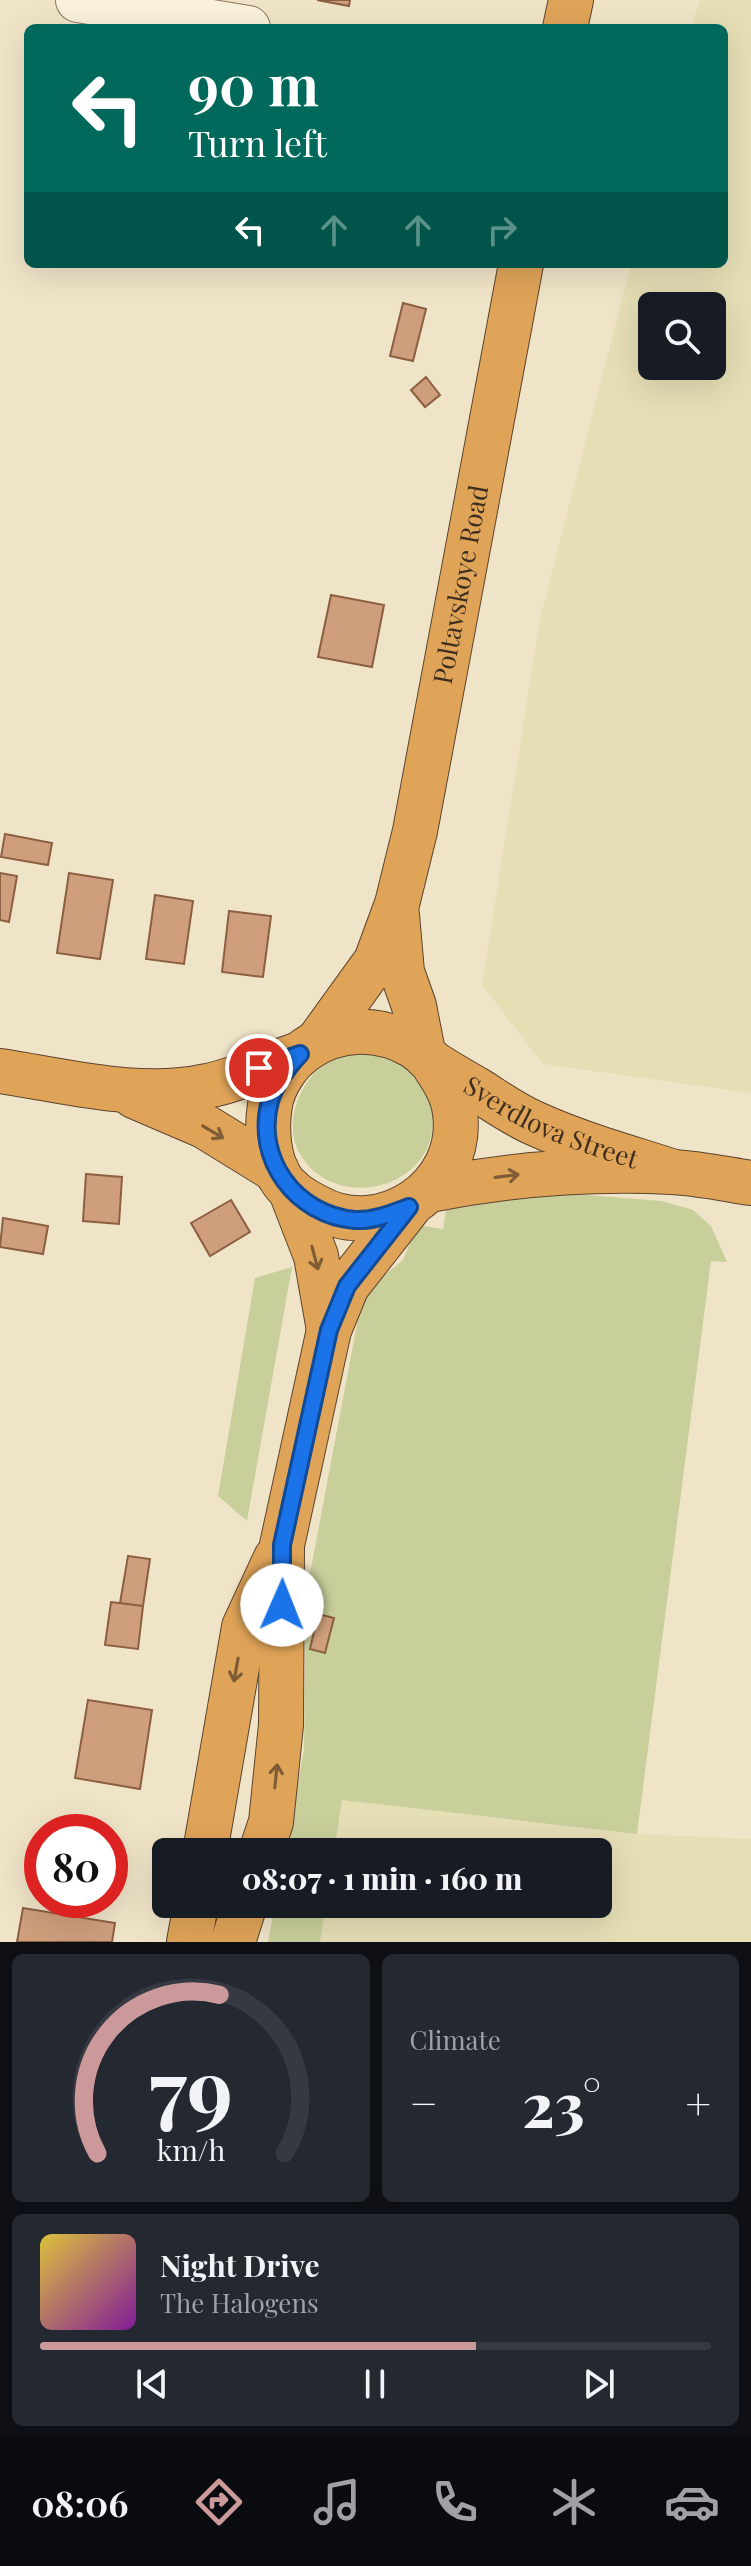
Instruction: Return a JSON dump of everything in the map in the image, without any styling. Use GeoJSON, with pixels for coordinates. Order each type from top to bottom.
{"type":"FeatureCollection","features":[{"type":"Feature","properties":{"kind":"highway"},"geometry":{"type":"LineString","coordinates":[[566,24],[571,0]]}},
{"type":"Feature","properties":{"kind":"highway","name":"Poltavskoye Road"},"geometry":{"type":"LineString","coordinates":[[397,904],[415,831],[520,268]]}},
{"type":"Feature","properties":{"kind":"highway"},"geometry":{"type":"LineString","coordinates":[[329,1330],[316,1256],[283,1180],[267,1130],[270,1101],[281,1075],[310,1047],[376,961],[397,904]]}},
{"type":"Feature","properties":{"kind":"highway"},"geometry":{"type":"LineString","coordinates":[[266,1838],[271,1822],[281,1725],[282,1545],[329,1330],[347,1286],[446,1167],[455,1141],[455,1114],[448,1087],[428,1058],[402,972],[397,904]]}},
{"type":"Feature","properties":{"kind":"highway"},"geometry":{"type":"LineString","coordinates":[[0,1071],[117,1089],[170,1091],[207,1086],[354,1031],[384,1033],[428,1058]]}},
{"type":"Feature","properties":{"kind":"highway","name":"Sverdlova Street"},"geometry":{"type":"LineString","coordinates":[[428,1058],[535,1124],[674,1172]]}},
{"type":"Feature","properties":{"kind":"highway"},"geometry":{"type":"LineString","coordinates":[[117,1089],[204,1126],[283,1180],[305,1201],[329,1214],[356,1220],[383,1217],[419,1198]]}},
{"type":"Feature","properties":{"kind":"highway","name":"Sverdlova Street"},"geometry":{"type":"LineString","coordinates":[[419,1198],[497,1177],[540,1172],[674,1172],[751,1183]]}},
{"type":"Feature","properties":{"kind":"highway"},"geometry":{"type":"LineString","coordinates":[[207,1838],[244,1627],[282,1545]]}},
{"type":"Feature","properties":{"kind":"highway"},"geometry":{"type":"LineString","coordinates":[[189,1942],[193,1918]]}},
{"type":"Feature","properties":{"kind":"highway"},"geometry":{"type":"LineString","coordinates":[[233,1942],[241,1918]]}},
{"type":"Feature","properties":{"kind":"street"},"geometry":{"type":"LineString","coordinates":[[78,0],[224,24]]}},
{"type":"Feature","properties":{"kind":"shaded area"},"geometry":{"type":"Polygon","coordinates":[[[699,0],[751,0],[751,1093],[543,1064],[482,985],[540,619],[630,268],[728,268],[728,24],[693,24],[699,0]]]}},
{"type":"Feature","properties":{"kind":"shaded area"},"geometry":{"type":"Polygon","coordinates":[[[341,1800],[637,1834],[751,1839],[751,1942],[320,1942],[324,1918],[612,1918],[612,1838],[336,1838],[341,1800]]]}},
{"type":"Feature","properties":{"kind":"green space"},"geometry":{"type":"Polygon","coordinates":[[[362,1050],[393,1058],[409,1068],[426,1092],[433,1120],[427,1148],[407,1172],[392,1181],[358,1188],[325,1179],[311,1168],[300,1154],[293,1129],[297,1103],[317,1069],[335,1057],[362,1050]]]}},
{"type":"Feature","properties":{"kind":"green space"},"geometry":{"type":"Polygon","coordinates":[[[500,1188],[662,1201],[693,1210],[711,1226],[727,1262],[711,1261],[637,1834],[342,1800],[336,1838],[288,1838],[304,1750],[306,1595],[363,1292],[403,1260],[417,1225],[443,1229],[448,1197],[500,1188]]]}},
{"type":"Feature","properties":{"kind":"green space"},"geometry":{"type":"Polygon","coordinates":[[[292,1267],[247,1521],[218,1496],[255,1278],[292,1267]]]}},
{"type":"Feature","properties":{"kind":"green space"},"geometry":{"type":"Polygon","coordinates":[[[272,1918],[324,1918],[320,1942],[268,1942],[272,1918]]]}},
{"type":"Feature","properties":{"kind":"building"},"geometry":{"type":"Polygon","coordinates":[[[317,0],[350,0],[349,6],[317,0]]]}},
{"type":"Feature","properties":{"kind":"building"},"geometry":{"type":"Polygon","coordinates":[[[403,303],[426,309],[413,361],[390,356],[403,303]]]}},
{"type":"Feature","properties":{"kind":"building"},"geometry":{"type":"Polygon","coordinates":[[[426,377],[440,395],[425,407],[411,390],[426,377]]]}},
{"type":"Feature","properties":{"kind":"building"},"geometry":{"type":"Polygon","coordinates":[[[331,595],[384,605],[372,667],[318,657],[331,595]]]}},
{"type":"Feature","properties":{"kind":"building"},"geometry":{"type":"Polygon","coordinates":[[[5,834],[52,843],[48,865],[1,857],[5,834]]]}},
{"type":"Feature","properties":{"kind":"building"},"geometry":{"type":"Polygon","coordinates":[[[0,873],[17,876],[9,922],[0,920],[0,873]]]}},
{"type":"Feature","properties":{"kind":"building"},"geometry":{"type":"Polygon","coordinates":[[[69,873],[113,880],[100,959],[57,953],[69,873]]]}},
{"type":"Feature","properties":{"kind":"building"},"geometry":{"type":"Polygon","coordinates":[[[155,895],[193,901],[184,964],[146,959],[155,895]]]}},
{"type":"Feature","properties":{"kind":"building"},"geometry":{"type":"Polygon","coordinates":[[[229,911],[271,916],[263,977],[222,972],[229,911]]]}},
{"type":"Feature","properties":{"kind":"building"},"geometry":{"type":"Polygon","coordinates":[[[86,1174],[122,1177],[119,1224],[83,1221],[86,1174]]]}},
{"type":"Feature","properties":{"kind":"building"},"geometry":{"type":"Polygon","coordinates":[[[231,1200],[250,1232],[210,1256],[191,1223],[231,1200]]]}},
{"type":"Feature","properties":{"kind":"building"},"geometry":{"type":"Polygon","coordinates":[[[3,1218],[48,1226],[43,1254],[0,1247],[3,1218]]]}},
{"type":"Feature","properties":{"kind":"building"},"geometry":{"type":"Polygon","coordinates":[[[128,1556],[150,1559],[143,1606],[120,1603],[128,1556]]]}},
{"type":"Feature","properties":{"kind":"building"},"geometry":{"type":"Polygon","coordinates":[[[111,1602],[143,1606],[138,1649],[105,1645],[111,1602]]]}},
{"type":"Feature","properties":{"kind":"building"},"geometry":{"type":"Polygon","coordinates":[[[318,1614],[334,1618],[325,1653],[310,1649],[318,1614]]]}},
{"type":"Feature","properties":{"kind":"building"},"geometry":{"type":"Polygon","coordinates":[[[88,1700],[152,1710],[140,1789],[75,1778],[88,1700]]]}},
{"type":"Feature","properties":{"kind":"building"},"geometry":{"type":"Polygon","coordinates":[[[23,1908],[24,1918],[84,1918],[115,1923],[112,1942],[17,1942],[23,1908]]]}},
{"type":"Feature","properties":{"kind":"route"},"geometry":{"type":"LineString","coordinates":[[259,1068],[300,1054],[281,1075],[270,1101],[267,1130],[277,1171],[290,1189],[329,1214],[356,1220],[383,1217],[409,1207],[347,1286],[329,1330],[282,1545],[282,1605]]}}]}
